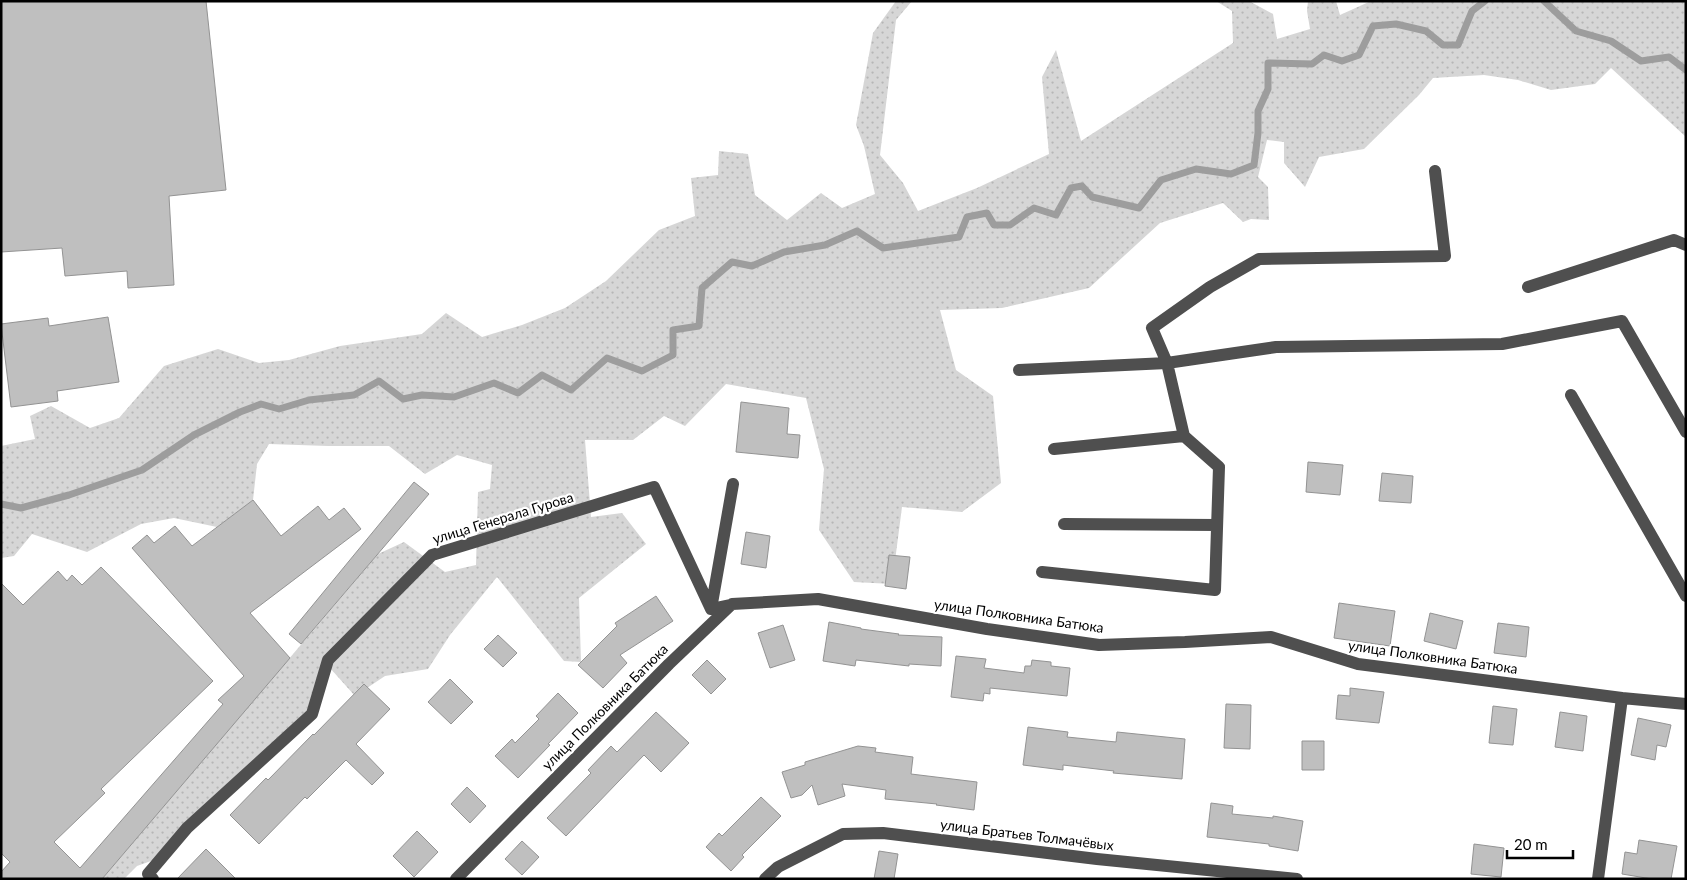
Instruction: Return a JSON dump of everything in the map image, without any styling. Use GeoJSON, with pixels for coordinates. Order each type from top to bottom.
{"type":"FeatureCollection","features":[{"type":"Feature","properties":{"kind":"street"},"geometry":{"type":"LineString","coordinates":[[1042,572],[1215,590],[1218,467],[1184,436],[1167,363],[1152,328],[1210,287],[1259,259],[1445,256],[1435,171]]}},
{"type":"Feature","properties":{"kind":"street"},"geometry":{"type":"LineString","coordinates":[[1528,287],[1674,240],[1686,245]]}},
{"type":"Feature","properties":{"kind":"street"},"geometry":{"type":"LineString","coordinates":[[1020,370],[1167,363],[1276,347],[1502,344],[1622,321],[1686,432]]}},
{"type":"Feature","properties":{"kind":"street"},"geometry":{"type":"LineString","coordinates":[[1571,395],[1686,596]]}},
{"type":"Feature","properties":{"kind":"street"},"geometry":{"type":"LineString","coordinates":[[1054,449],[1184,436]]}},
{"type":"Feature","properties":{"kind":"street"},"geometry":{"type":"LineString","coordinates":[[732,604],[711,609],[733,484]]}},
{"type":"Feature","properties":{"kind":"street","name":"улица Генерала Гурова"},"geometry":{"type":"LineString","coordinates":[[150,876],[187,828],[312,714],[328,660],[432,555],[654,487],[711,609]]}},
{"type":"Feature","properties":{"kind":"street"},"geometry":{"type":"LineString","coordinates":[[1064,524],[1217,525]]}},
{"type":"Feature","properties":{"kind":"street","name":"улица Полковника Батюка"},"geometry":{"type":"LineString","coordinates":[[456,879],[669,664],[732,604],[818,598],[987,629],[1099,645],[1271,637],[1358,664],[1622,698],[1686,704]]}},
{"type":"Feature","properties":{"kind":"street"},"geometry":{"type":"LineString","coordinates":[[1598,879],[1622,698]]}},
{"type":"Feature","properties":{"kind":"street","name":"улица Братьев Толмачёвых"},"geometry":{"type":"LineString","coordinates":[[765,879],[778,867],[843,834],[875,833],[969,842],[1097,859],[1297,879]]}},
{"type":"Feature","properties":{"kind":"shaded area"},"geometry":{"type":"Polygon","coordinates":[[[896,1],[912,1],[896,20],[880,155],[903,183],[918,211],[977,188],[1049,154],[1042,77],[1056,50],[1081,141],[1233,43],[1232,11],[1216,1],[1249,1],[1273,14],[1277,39],[1310,29],[1307,11],[1308,1],[1336,1],[1340,15],[1371,1],[1686,1],[1686,137],[1611,68],[1595,84],[1551,90],[1518,80],[1484,75],[1433,78],[1419,95],[1364,149],[1319,157],[1305,187],[1284,163],[1284,142],[1267,140],[1258,177],[1268,187],[1269,220],[1251,219],[1243,222],[1223,203],[1160,223],[1089,288],[1002,308],[940,310],[956,370],[993,396],[1001,483],[962,512],[902,507],[892,584],[854,582],[819,530],[824,469],[806,398],[726,384],[685,426],[664,416],[633,440],[585,440],[591,517],[622,513],[646,544],[579,598],[581,662],[564,661],[497,577],[450,635],[428,669],[385,676],[355,696],[330,668],[312,714],[165,856],[137,866],[124,879],[102,879],[378,554],[404,542],[445,572],[476,565],[478,492],[490,489],[492,465],[457,455],[425,474],[389,446],[269,444],[257,464],[253,500],[217,527],[174,518],[141,524],[87,552],[32,534],[14,556],[1,558],[1,446],[35,439],[30,416],[51,406],[90,428],[119,418],[164,366],[218,349],[259,363],[289,360],[340,346],[422,334],[446,313],[482,337],[522,325],[565,308],[606,281],[659,230],[695,216],[691,178],[718,175],[719,151],[748,154],[755,195],[787,220],[821,193],[842,208],[875,194],[864,146],[856,125],[873,33],[896,1]]]}},
{"type":"Feature","properties":{"kind":"building"},"geometry":{"type":"Polygon","coordinates":[[[1,1],[206,1],[226,190],[169,196],[174,285],[128,288],[127,271],[65,276],[62,248],[1,252],[1,1]]]}},
{"type":"Feature","properties":{"kind":"building"},"geometry":{"type":"Polygon","coordinates":[[[108,317],[119,382],[57,391],[58,401],[11,407],[1,324],[48,318],[49,326],[108,317]]]}},
{"type":"Feature","properties":{"kind":"building"},"geometry":{"type":"Polygon","coordinates":[[[741,402],[789,408],[787,434],[800,435],[798,458],[736,452],[741,402]]]}},
{"type":"Feature","properties":{"kind":"building"},"geometry":{"type":"Polygon","coordinates":[[[1308,462],[1343,465],[1340,495],[1306,492],[1308,462]]]}},
{"type":"Feature","properties":{"kind":"building"},"geometry":{"type":"Polygon","coordinates":[[[1382,473],[1413,476],[1411,503],[1379,501],[1382,473]]]}},
{"type":"Feature","properties":{"kind":"building"},"geometry":{"type":"Polygon","coordinates":[[[414,482],[429,494],[301,644],[289,634],[414,482]]]}},
{"type":"Feature","properties":{"kind":"building"},"geometry":{"type":"Polygon","coordinates":[[[253,500],[281,536],[318,506],[329,520],[344,508],[361,529],[250,613],[290,658],[102,879],[1,879],[1,872],[10,862],[1,853],[1,583],[23,605],[58,571],[67,581],[72,575],[82,585],[101,567],[213,681],[101,789],[105,793],[54,842],[80,868],[223,704],[218,700],[244,676],[132,548],[147,535],[154,543],[175,526],[192,546],[253,500]]]}},
{"type":"Feature","properties":{"kind":"building"},"geometry":{"type":"Polygon","coordinates":[[[746,532],[770,536],[766,568],[741,564],[746,532]]]}},
{"type":"Feature","properties":{"kind":"building"},"geometry":{"type":"Polygon","coordinates":[[[889,555],[910,557],[906,589],[885,586],[889,555]]]}},
{"type":"Feature","properties":{"kind":"building"},"geometry":{"type":"Polygon","coordinates":[[[656,596],[673,621],[620,655],[627,663],[603,688],[578,665],[617,626],[615,623],[656,596]]]}},
{"type":"Feature","properties":{"kind":"building"},"geometry":{"type":"Polygon","coordinates":[[[1339,603],[1395,611],[1390,646],[1334,638],[1339,603]]]}},
{"type":"Feature","properties":{"kind":"building"},"geometry":{"type":"Polygon","coordinates":[[[1430,613],[1463,621],[1456,649],[1424,641],[1430,613]]]}},
{"type":"Feature","properties":{"kind":"building"},"geometry":{"type":"Polygon","coordinates":[[[829,622],[898,635],[942,637],[941,666],[909,664],[909,666],[856,660],[855,666],[823,661],[829,622]]]}},
{"type":"Feature","properties":{"kind":"building"},"geometry":{"type":"Polygon","coordinates":[[[1498,623],[1529,627],[1526,657],[1494,653],[1498,623]]]}},
{"type":"Feature","properties":{"kind":"building"},"geometry":{"type":"Polygon","coordinates":[[[783,625],[795,660],[770,668],[758,633],[783,625]]]}},
{"type":"Feature","properties":{"kind":"building"},"geometry":{"type":"Polygon","coordinates":[[[498,635],[517,653],[503,667],[484,649],[498,635]]]}},
{"type":"Feature","properties":{"kind":"building"},"geometry":{"type":"Polygon","coordinates":[[[956,656],[986,659],[984,668],[1024,673],[1025,666],[1031,666],[1032,660],[1051,662],[1051,666],[1070,668],[1067,696],[990,688],[990,694],[984,693],[983,701],[951,697],[956,656]]]}},
{"type":"Feature","properties":{"kind":"building"},"geometry":{"type":"Polygon","coordinates":[[[707,660],[726,679],[711,694],[692,675],[707,660]]]}},
{"type":"Feature","properties":{"kind":"building"},"geometry":{"type":"Polygon","coordinates":[[[450,679],[473,702],[451,724],[428,702],[450,679]]]}},
{"type":"Feature","properties":{"kind":"building"},"geometry":{"type":"Polygon","coordinates":[[[364,684],[390,709],[356,744],[384,773],[372,785],[346,760],[307,799],[305,797],[259,844],[230,815],[266,778],[268,780],[364,684]]]}},
{"type":"Feature","properties":{"kind":"building"},"geometry":{"type":"Polygon","coordinates":[[[1350,688],[1384,692],[1379,723],[1336,719],[1338,695],[1350,696],[1350,688]]]}},
{"type":"Feature","properties":{"kind":"building"},"geometry":{"type":"Polygon","coordinates":[[[558,693],[578,713],[518,778],[495,756],[512,739],[515,743],[539,719],[536,716],[558,693]]]}},
{"type":"Feature","properties":{"kind":"building"},"geometry":{"type":"Polygon","coordinates":[[[1226,704],[1251,705],[1250,749],[1224,748],[1226,704]]]}},
{"type":"Feature","properties":{"kind":"building"},"geometry":{"type":"Polygon","coordinates":[[[1493,706],[1517,709],[1513,745],[1489,743],[1493,706]]]}},
{"type":"Feature","properties":{"kind":"building"},"geometry":{"type":"Polygon","coordinates":[[[656,712],[689,743],[661,772],[644,755],[566,836],[547,818],[591,773],[588,770],[611,746],[617,752],[656,712]]]}},
{"type":"Feature","properties":{"kind":"building"},"geometry":{"type":"Polygon","coordinates":[[[1560,712],[1587,716],[1583,751],[1555,747],[1560,712]]]}},
{"type":"Feature","properties":{"kind":"building"},"geometry":{"type":"Polygon","coordinates":[[[1638,718],[1671,725],[1666,747],[1657,745],[1655,760],[1631,755],[1638,718]]]}},
{"type":"Feature","properties":{"kind":"building"},"geometry":{"type":"Polygon","coordinates":[[[1028,727],[1068,732],[1067,737],[1116,742],[1117,732],[1185,739],[1182,779],[1113,773],[1114,771],[1063,765],[1063,770],[1023,765],[1028,727]]]}},
{"type":"Feature","properties":{"kind":"building"},"geometry":{"type":"Polygon","coordinates":[[[1302,741],[1324,741],[1324,770],[1302,770],[1302,741]]]}},
{"type":"Feature","properties":{"kind":"building"},"geometry":{"type":"Polygon","coordinates":[[[858,746],[876,748],[875,752],[913,757],[911,774],[977,782],[974,810],[885,799],[886,790],[842,784],[845,796],[818,805],[812,785],[802,795],[791,798],[782,772],[805,765],[805,762],[858,746]]]}},
{"type":"Feature","properties":{"kind":"building"},"geometry":{"type":"Polygon","coordinates":[[[467,787],[486,806],[470,823],[451,804],[467,787]]]}},
{"type":"Feature","properties":{"kind":"building"},"geometry":{"type":"Polygon","coordinates":[[[761,797],[781,816],[742,855],[744,857],[731,871],[706,847],[719,833],[722,836],[761,797]]]}},
{"type":"Feature","properties":{"kind":"building"},"geometry":{"type":"Polygon","coordinates":[[[1211,803],[1233,806],[1232,814],[1273,818],[1273,816],[1303,821],[1298,851],[1269,846],[1269,844],[1207,837],[1211,803]]]}},
{"type":"Feature","properties":{"kind":"building"},"geometry":{"type":"Polygon","coordinates":[[[417,831],[438,852],[414,877],[393,856],[417,831]]]}},
{"type":"Feature","properties":{"kind":"building"},"geometry":{"type":"Polygon","coordinates":[[[1639,840],[1677,846],[1671,879],[1652,879],[1622,874],[1625,852],[1637,854],[1639,840]]]}},
{"type":"Feature","properties":{"kind":"building"},"geometry":{"type":"Polygon","coordinates":[[[522,841],[539,857],[522,875],[505,859],[522,841]]]}},
{"type":"Feature","properties":{"kind":"building"},"geometry":{"type":"Polygon","coordinates":[[[1474,844],[1504,848],[1501,877],[1471,874],[1474,844]]]}},
{"type":"Feature","properties":{"kind":"building"},"geometry":{"type":"Polygon","coordinates":[[[206,849],[236,879],[177,879],[206,849]]]}},
{"type":"Feature","properties":{"kind":"building"},"geometry":{"type":"Polygon","coordinates":[[[879,851],[898,854],[894,879],[874,879],[879,851]]]}},
{"type":"Feature","properties":{"kind":"waterway"},"geometry":{"type":"LineString","coordinates":[[1,504],[21,508],[69,495],[142,470],[194,435],[240,412],[261,404],[279,409],[309,400],[354,395],[379,381],[403,399],[422,395],[454,397],[494,383],[518,393],[542,375],[571,390],[607,358],[642,371],[673,355],[673,330],[699,326],[702,288],[732,262],[752,266],[784,252],[825,245],[857,231],[883,248],[959,237],[967,217],[987,213],[994,225],[1010,225],[1034,208],[1056,215],[1071,188],[1082,186],[1092,197],[1139,208],[1161,180],[1196,169],[1231,174],[1254,165],[1258,133],[1258,111],[1268,89],[1268,63],[1312,64],[1324,55],[1342,61],[1359,55],[1373,26],[1396,24],[1426,31],[1443,45],[1458,45],[1472,11],[1485,1]]}},
{"type":"Feature","properties":{"kind":"waterway"},"geometry":{"type":"LineString","coordinates":[[1544,1],[1576,31],[1611,41],[1641,61],[1669,57],[1686,70]]}}]}
